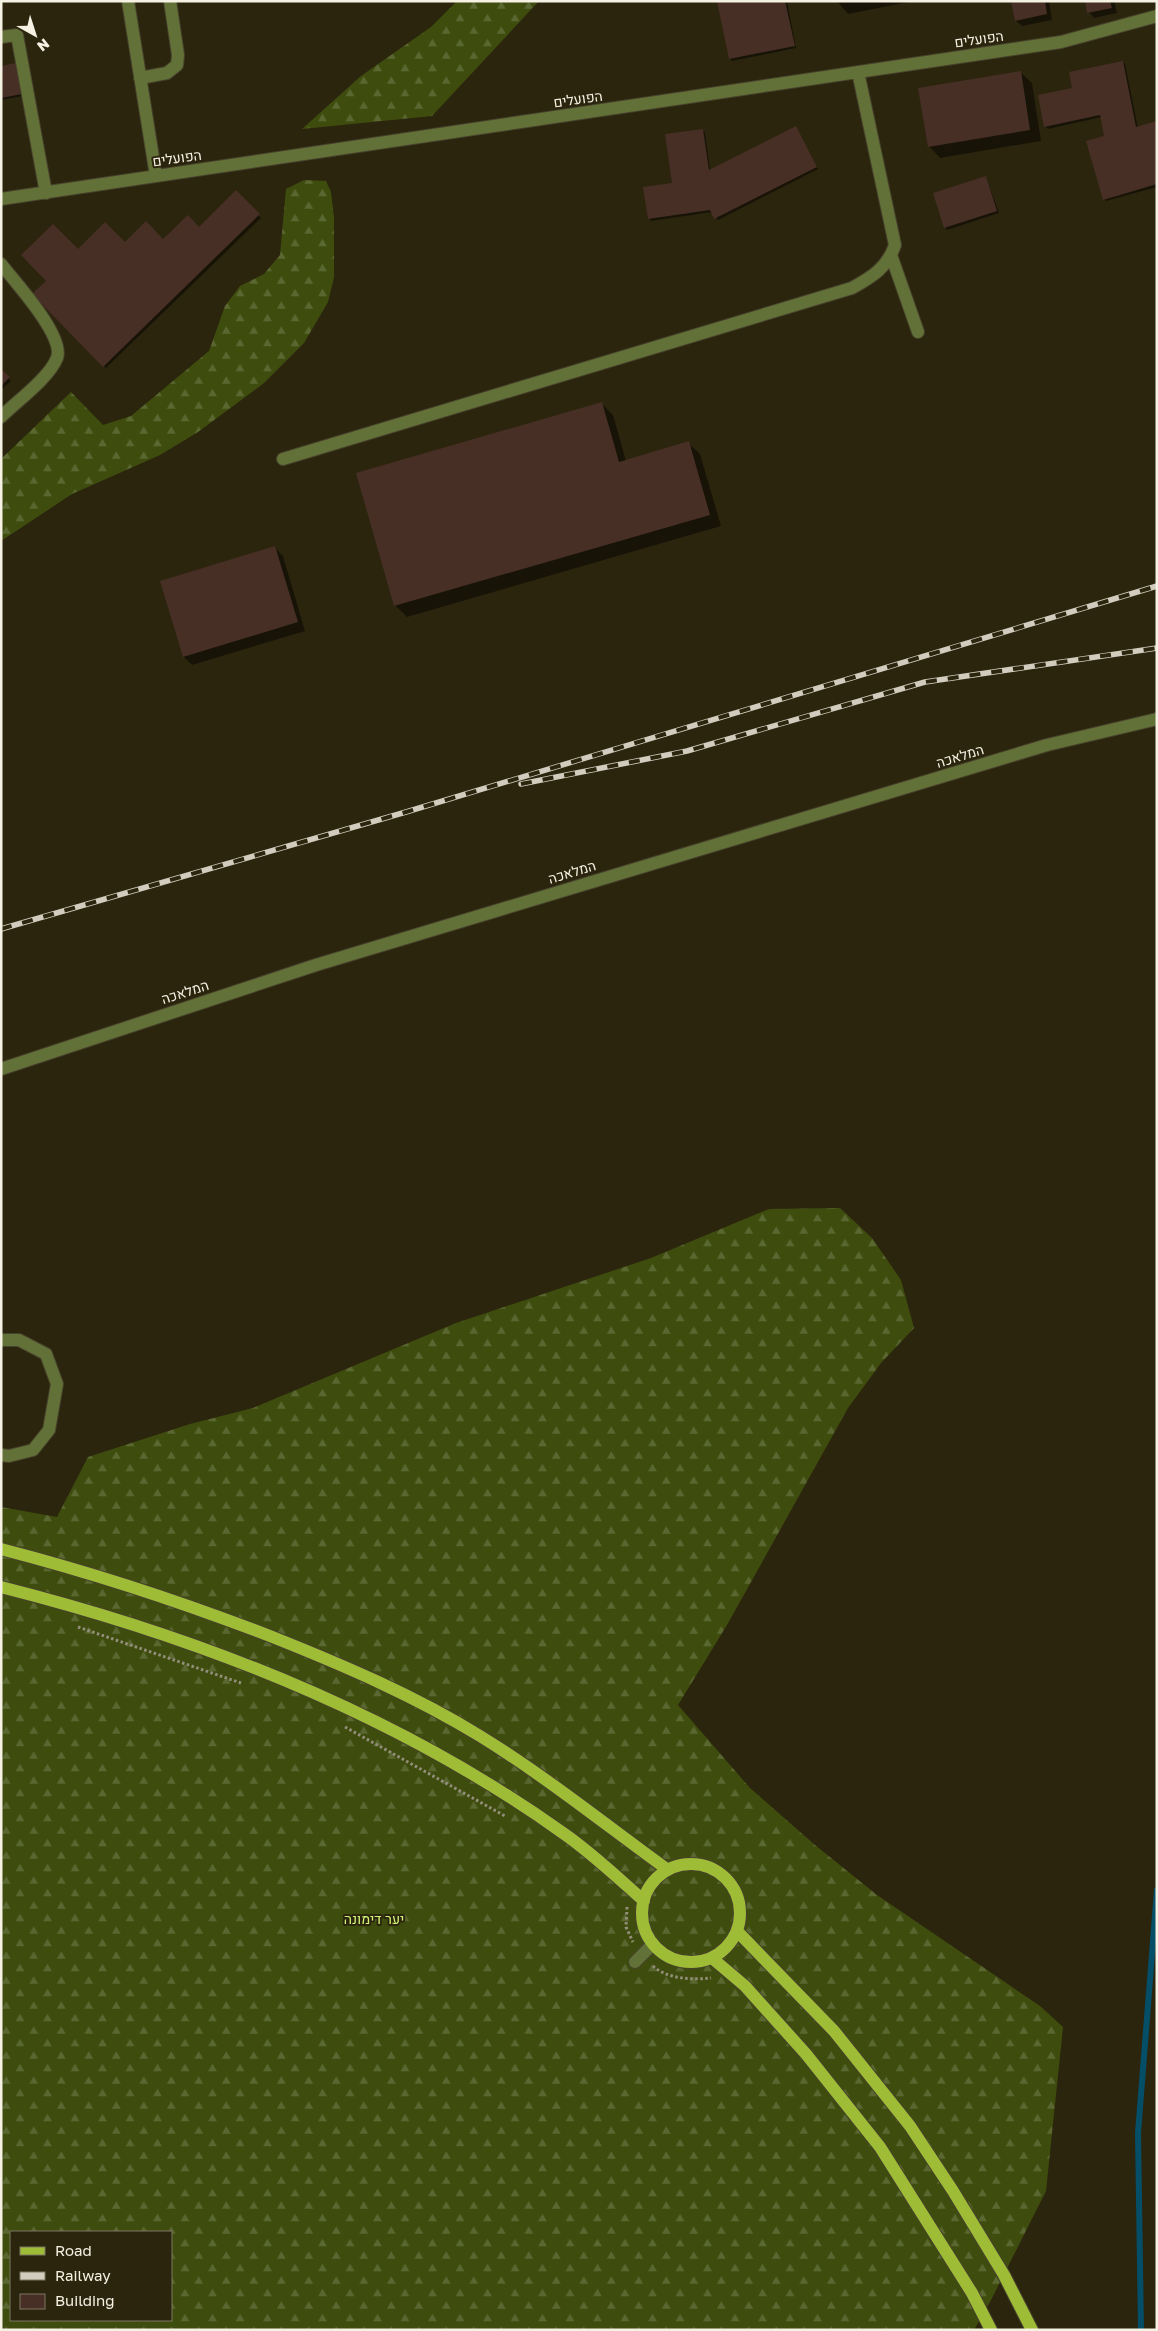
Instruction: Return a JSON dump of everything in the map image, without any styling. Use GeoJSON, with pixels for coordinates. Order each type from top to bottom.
{"type":"FeatureCollection","features":[{"type":"Feature","properties":{"kind":"main road"},"geometry":{"type":"LineString","coordinates":[[1,1550],[144,1590],[322,1657],[404,1694],[479,1736],[536,1773],[668,1870]]}},
{"type":"Feature","properties":{"kind":"main road"},"geometry":{"type":"LineString","coordinates":[[1,1587],[132,1625],[222,1656],[307,1690],[388,1727],[461,1767],[565,1834],[644,1901]]}},
{"type":"Feature","properties":{"kind":"main road"},"geometry":{"type":"LineString","coordinates":[[687,1864],[704,1865],[721,1873],[733,1885],[740,1902],[741,1920],[737,1931],[721,1953],[700,1962],[681,1961],[663,1954],[653,1944],[646,1932],[642,1916],[644,1901],[646,1894],[660,1875],[668,1870],[687,1864]]}},
{"type":"Feature","properties":{"kind":"main road"},"geometry":{"type":"LineString","coordinates":[[737,1931],[834,2031],[910,2126],[953,2191],[1004,2275],[1032,2330]]}},
{"type":"Feature","properties":{"kind":"main road"},"geometry":{"type":"LineString","coordinates":[[712,1958],[745,1986],[800,2047],[880,2147],[952,2260],[991,2330]]}},
{"type":"Feature","properties":{"kind":"street"},"geometry":{"type":"LineString","coordinates":[[128,1],[156,176]]}},
{"type":"Feature","properties":{"kind":"street"},"geometry":{"type":"LineString","coordinates":[[140,78],[169,72],[178,62],[170,1]]}},
{"type":"Feature","properties":{"kind":"street","name":"הפועלים"},"geometry":{"type":"LineString","coordinates":[[1,199],[1061,42],[1157,16]]}},
{"type":"Feature","properties":{"kind":"street"},"geometry":{"type":"LineString","coordinates":[[1,37],[17,35],[46,193]]}},
{"type":"Feature","properties":{"kind":"street"},"geometry":{"type":"LineString","coordinates":[[283,459],[852,288],[883,268],[895,244],[858,72]]}},
{"type":"Feature","properties":{"kind":"street"},"geometry":{"type":"LineString","coordinates":[[891,255],[918,332]]}},
{"type":"Feature","properties":{"kind":"street"},"geometry":{"type":"LineString","coordinates":[[1,264],[55,338],[58,356],[46,373],[1,417]]}},
{"type":"Feature","properties":{"kind":"street","name":"המלאכה"},"geometry":{"type":"LineString","coordinates":[[1,1069],[363,951],[1047,745],[1157,719]]}},
{"type":"Feature","properties":{"kind":"street"},"geometry":{"type":"LineString","coordinates":[[1,1340],[19,1340],[46,1354],[57,1384],[49,1430],[33,1450],[9,1456],[1,1455]]}},
{"type":"Feature","properties":{"kind":"street"},"geometry":{"type":"LineString","coordinates":[[638,1959],[653,1944]]}},
{"type":"Feature","properties":{"kind":"path"},"geometry":{"type":"LineString","coordinates":[[71,1625],[246,1685]]}},
{"type":"Feature","properties":{"kind":"path"},"geometry":{"type":"LineString","coordinates":[[336,1723],[510,1819]]}},
{"type":"Feature","properties":{"kind":"path"},"geometry":{"type":"LineString","coordinates":[[627,1905],[626,1926],[635,1946],[638,1959],[660,1972],[678,1977],[714,1978]]}},
{"type":"Feature","properties":{"kind":"green space"},"geometry":{"type":"Polygon","coordinates":[[[457,1],[539,1],[432,116],[302,129],[361,76],[431,27],[457,1]]]}},
{"type":"Feature","properties":{"kind":"green space"},"geometry":{"type":"Polygon","coordinates":[[[304,180],[326,181],[331,192],[334,218],[334,277],[328,302],[304,343],[264,383],[198,432],[160,455],[72,494],[1,541],[1,459],[71,392],[103,425],[131,416],[209,351],[225,306],[240,286],[264,274],[280,255],[286,189],[304,180]]]}},
{"type":"Feature","properties":{"kind":"green space","name":"יער דימונה"},"geometry":{"type":"Polygon","coordinates":[[[840,1208],[872,1238],[901,1280],[914,1328],[881,1363],[848,1408],[727,1625],[678,1705],[750,1788],[815,1845],[877,1895],[1040,2006],[1063,2027],[1046,2191],[974,2330],[1,2330],[1,1507],[57,1517],[88,1457],[190,1424],[253,1408],[456,1323],[651,1258],[769,1209],[840,1208]]]}},
{"type":"Feature","properties":{"kind":"building"},"geometry":{"type":"Polygon","coordinates":[[[717,1],[785,1],[795,46],[729,59],[717,1]]]}},
{"type":"Feature","properties":{"kind":"building"},"geometry":{"type":"Polygon","coordinates":[[[1011,1],[1045,1],[1047,14],[1015,21],[1011,1]]]}},
{"type":"Feature","properties":{"kind":"building"},"geometry":{"type":"Polygon","coordinates":[[[1085,1],[1110,1],[1112,8],[1087,13],[1085,1]]]}},
{"type":"Feature","properties":{"kind":"building"},"geometry":{"type":"Polygon","coordinates":[[[1123,61],[1136,127],[1157,121],[1157,184],[1103,200],[1086,141],[1104,136],[1100,115],[1044,127],[1038,95],[1072,88],[1069,72],[1123,61]]]}},
{"type":"Feature","properties":{"kind":"building"},"geometry":{"type":"Polygon","coordinates":[[[16,63],[22,94],[1,98],[1,66],[16,63]]]}},
{"type":"Feature","properties":{"kind":"building"},"geometry":{"type":"Polygon","coordinates":[[[1021,71],[1030,130],[928,147],[918,88],[1021,71]]]}},
{"type":"Feature","properties":{"kind":"building"},"geometry":{"type":"Polygon","coordinates":[[[796,126],[817,167],[714,219],[710,210],[648,219],[643,187],[672,183],[665,134],[703,129],[709,170],[796,126]]]}},
{"type":"Feature","properties":{"kind":"building"},"geometry":{"type":"Polygon","coordinates":[[[986,176],[997,211],[944,228],[933,193],[986,176]]]}},
{"type":"Feature","properties":{"kind":"building"},"geometry":{"type":"Polygon","coordinates":[[[236,190],[260,214],[103,367],[32,294],[46,281],[21,255],[53,224],[78,249],[105,222],[125,242],[146,221],[163,239],[188,215],[199,227],[236,190]]]}},
{"type":"Feature","properties":{"kind":"building"},"geometry":{"type":"Polygon","coordinates":[[[1,369],[10,377],[1,386],[1,369]]]}},
{"type":"Feature","properties":{"kind":"building"},"geometry":{"type":"Polygon","coordinates":[[[602,402],[619,462],[689,441],[710,515],[394,606],[356,473],[602,402]]]}},
{"type":"Feature","properties":{"kind":"building"},"geometry":{"type":"Polygon","coordinates":[[[275,546],[298,622],[183,657],[160,581],[275,546]]]}},
{"type":"Feature","properties":{"kind":"waterway"},"geometry":{"type":"LineString","coordinates":[[1141,2330],[1138,2133],[1157,1890]]}},
{"type":"Feature","properties":{"kind":"railway"},"geometry":{"type":"LineString","coordinates":[[1,929],[406,812],[1157,586]]}},
{"type":"Feature","properties":{"kind":"railway"},"geometry":{"type":"LineString","coordinates":[[521,784],[687,751],[925,682],[1157,648]]}}]}
